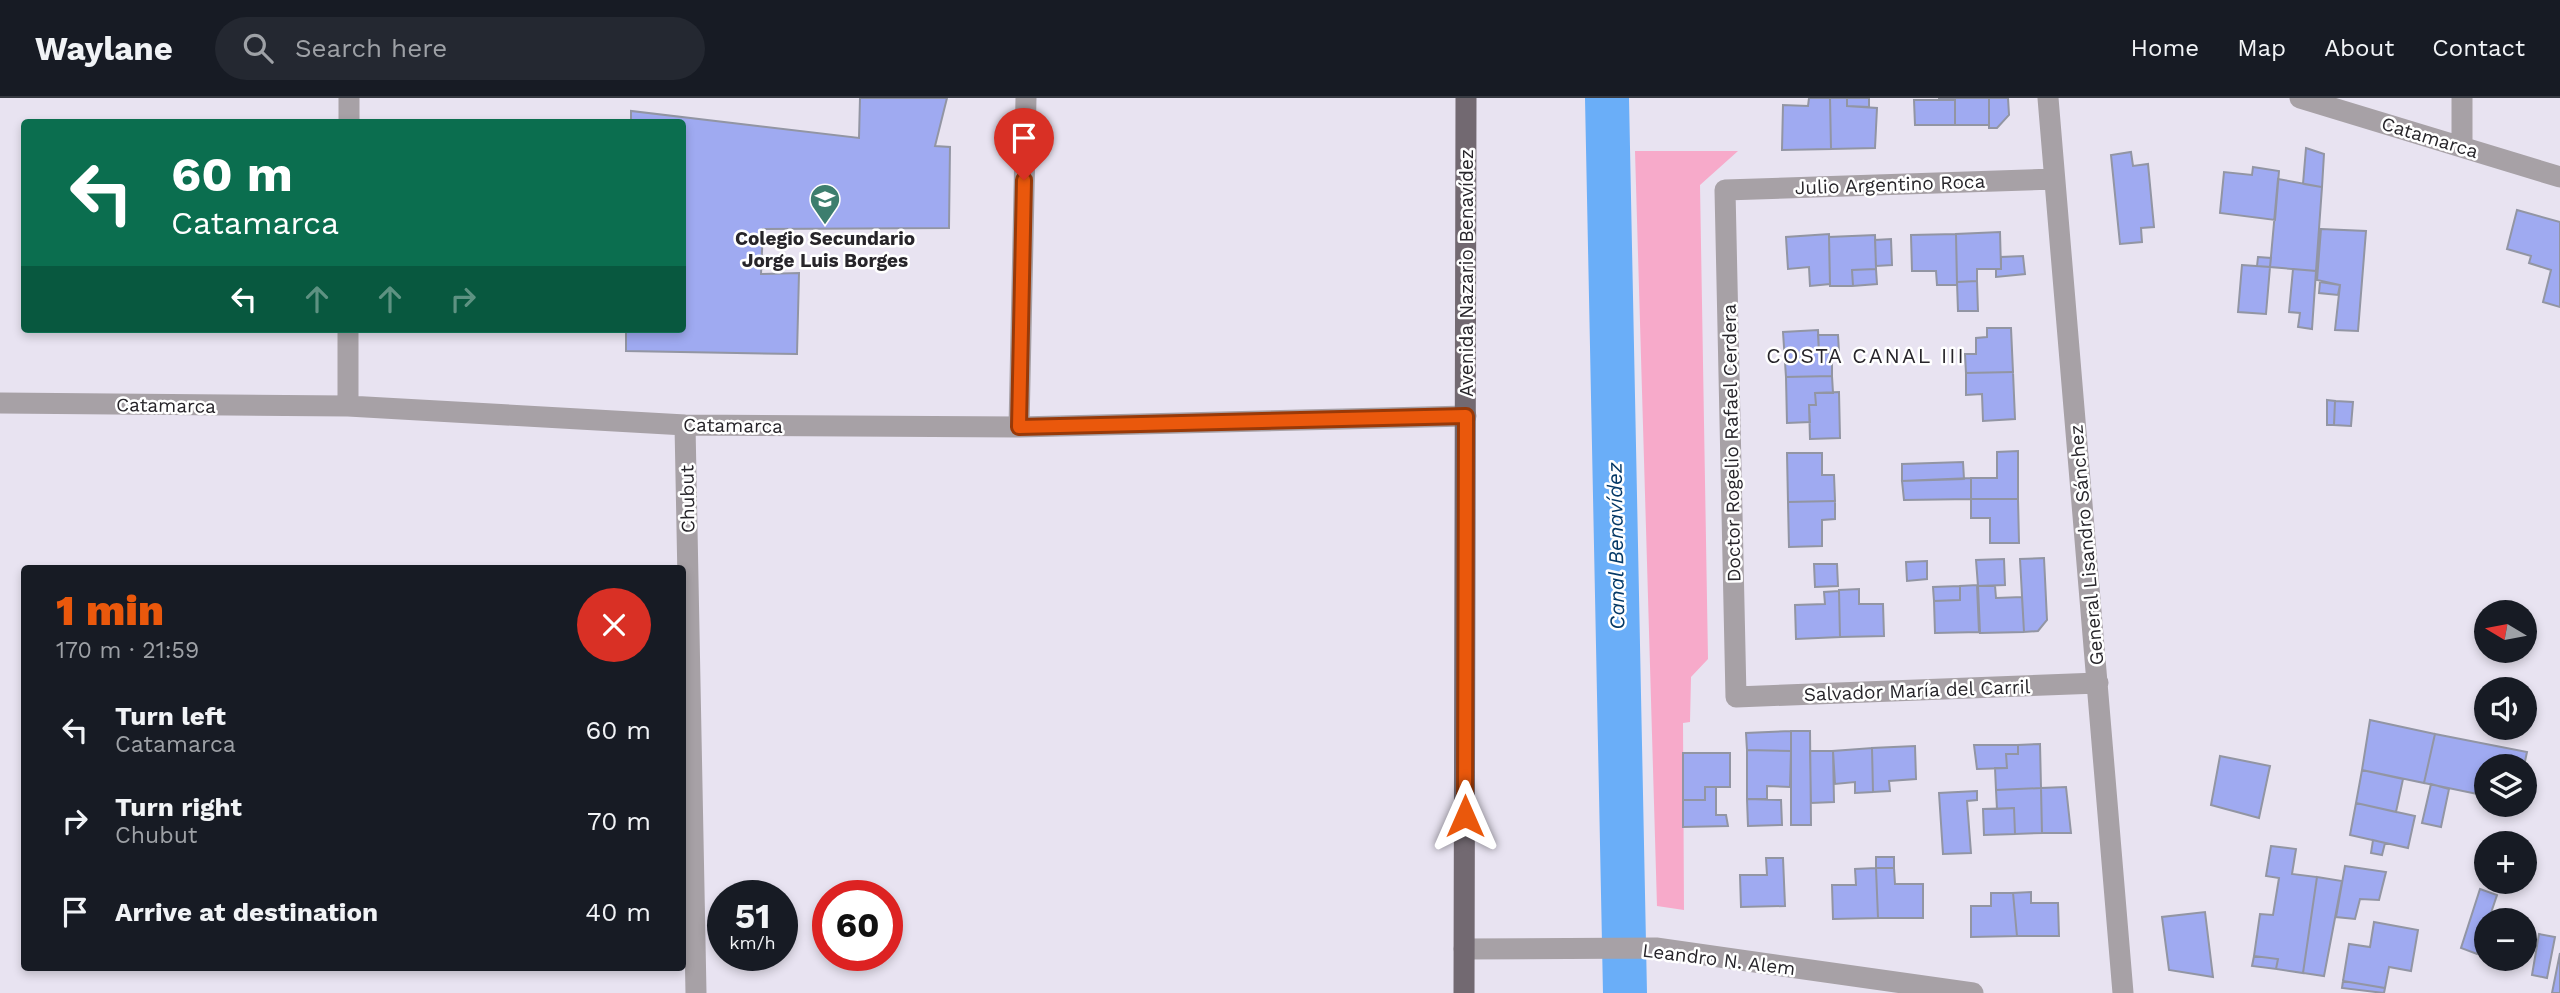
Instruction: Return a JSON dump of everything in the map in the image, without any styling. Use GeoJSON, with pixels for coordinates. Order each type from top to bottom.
{"type":"FeatureCollection","features":[{"type":"Feature","properties":{"kind":"main road","name":"Avenida Nazario Benavídez"},"geometry":{"type":"LineString","coordinates":[[1464,993],[1466,98]]}},
{"type":"Feature","properties":{"kind":"street"},"geometry":{"type":"LineString","coordinates":[[349,98],[349,119]]}},
{"type":"Feature","properties":{"kind":"street"},"geometry":{"type":"LineString","coordinates":[[1019,427],[1026,98]]}},
{"type":"Feature","properties":{"kind":"street","name":"General Lisandro Sánchez"},"geometry":{"type":"LineString","coordinates":[[2048,98],[2123,993]]}},
{"type":"Feature","properties":{"kind":"street","name":"Catamarca"},"geometry":{"type":"LineString","coordinates":[[2300,98],[2560,177]]}},
{"type":"Feature","properties":{"kind":"street"},"geometry":{"type":"LineString","coordinates":[[2462,98],[2462,147]]}},
{"type":"Feature","properties":{"kind":"street","name":"Julio Argentino Roca"},"geometry":{"type":"LineString","coordinates":[[1725,190],[2054,178]]}},
{"type":"Feature","properties":{"kind":"street","name":"Doctor Rogelio Rafael Cerdera"},"geometry":{"type":"LineString","coordinates":[[1725,190],[1736,697]]}},
{"type":"Feature","properties":{"kind":"street"},"geometry":{"type":"LineString","coordinates":[[348,333],[348,406]]}},
{"type":"Feature","properties":{"kind":"street","name":"Catamarca"},"geometry":{"type":"LineString","coordinates":[[0,403],[348,406],[685,425],[1019,427],[1466,416]]}},
{"type":"Feature","properties":{"kind":"street","name":"Chubut"},"geometry":{"type":"LineString","coordinates":[[685,425],[696,993]]}},
{"type":"Feature","properties":{"kind":"street","name":"Salvador María del Carril"},"geometry":{"type":"LineString","coordinates":[[1736,697],[2098,683]]}},
{"type":"Feature","properties":{"kind":"street","name":"Leandro N. Alem"},"geometry":{"type":"LineString","coordinates":[[1464,949],[1643,948],[1973,993]]}},
{"type":"Feature","properties":{"kind":"shaded area"},"geometry":{"type":"Polygon","coordinates":[[[1635,151],[1738,151],[1700,185],[1708,659],[1691,677],[1690,722],[1683,723],[1684,910],[1657,906],[1635,151]]]}},
{"type":"Feature","properties":{"kind":"building"},"geometry":{"type":"Polygon","coordinates":[[[860,98],[947,98],[935,146],[950,147],[949,228],[763,229],[761,274],[799,273],[797,354],[626,351],[626,333],[686,333],[686,119],[631,119],[631,111],[859,138],[860,98]]]}},
{"type":"Feature","properties":{"kind":"building"},"geometry":{"type":"Polygon","coordinates":[[[1809,98],[1830,98],[1831,149],[1782,150],[1783,105],[1808,106],[1809,98]]]}},
{"type":"Feature","properties":{"kind":"building"},"geometry":{"type":"Polygon","coordinates":[[[1830,98],[1847,98],[1847,106],[1877,108],[1875,148],[1831,149],[1830,98]]]}},
{"type":"Feature","properties":{"kind":"building"},"geometry":{"type":"Polygon","coordinates":[[[1847,98],[1869,98],[1869,107],[1847,106],[1847,98]]]}},
{"type":"Feature","properties":{"kind":"building"},"geometry":{"type":"Polygon","coordinates":[[[1939,98],[1989,98],[1989,125],[1955,125],[1955,100],[1939,98]]]}},
{"type":"Feature","properties":{"kind":"building"},"geometry":{"type":"Polygon","coordinates":[[[1989,98],[2008,98],[2009,115],[1997,128],[1989,128],[1989,98]]]}},
{"type":"Feature","properties":{"kind":"building"},"geometry":{"type":"Polygon","coordinates":[[[1914,100],[1955,100],[1955,125],[1915,125],[1914,100]]]}},
{"type":"Feature","properties":{"kind":"building"},"geometry":{"type":"Polygon","coordinates":[[[2306,148],[2324,154],[2322,187],[2303,184],[2306,148]]]}},
{"type":"Feature","properties":{"kind":"building"},"geometry":{"type":"Polygon","coordinates":[[[2131,152],[2133,166],[2148,164],[2154,227],[2141,228],[2142,242],[2120,244],[2111,155],[2131,152]]]}},
{"type":"Feature","properties":{"kind":"building"},"geometry":{"type":"Polygon","coordinates":[[[2253,167],[2279,171],[2275,220],[2220,213],[2224,172],[2252,175],[2253,167]]]}},
{"type":"Feature","properties":{"kind":"building"},"geometry":{"type":"Polygon","coordinates":[[[2278,179],[2322,187],[2316,271],[2270,267],[2278,179]]]}},
{"type":"Feature","properties":{"kind":"building"},"geometry":{"type":"Polygon","coordinates":[[[2517,210],[2560,222],[2560,307],[2543,302],[2551,270],[2529,263],[2531,256],[2507,249],[2517,210]]]}},
{"type":"Feature","properties":{"kind":"building"},"geometry":{"type":"Polygon","coordinates":[[[2321,229],[2366,231],[2358,331],[2335,330],[2340,285],[2317,280],[2321,229]]]}},
{"type":"Feature","properties":{"kind":"building"},"geometry":{"type":"Polygon","coordinates":[[[2000,232],[2001,269],[1977,269],[1977,281],[1957,282],[1956,234],[2000,232]]]}},
{"type":"Feature","properties":{"kind":"building"},"geometry":{"type":"Polygon","coordinates":[[[1829,234],[1830,284],[1810,286],[1809,267],[1788,269],[1786,237],[1829,234]]]}},
{"type":"Feature","properties":{"kind":"building"},"geometry":{"type":"Polygon","coordinates":[[[1956,234],[1957,285],[1937,285],[1936,271],[1912,271],[1911,235],[1956,234]]]}},
{"type":"Feature","properties":{"kind":"building"},"geometry":{"type":"Polygon","coordinates":[[[1875,235],[1876,269],[1852,270],[1853,286],[1830,286],[1829,237],[1875,235]]]}},
{"type":"Feature","properties":{"kind":"building"},"geometry":{"type":"Polygon","coordinates":[[[1891,239],[1892,265],[1876,266],[1875,240],[1891,239]]]}},
{"type":"Feature","properties":{"kind":"building"},"geometry":{"type":"Polygon","coordinates":[[[2023,256],[2025,274],[1996,277],[1996,269],[2001,269],[2001,257],[2023,256]]]}},
{"type":"Feature","properties":{"kind":"building"},"geometry":{"type":"Polygon","coordinates":[[[2258,257],[2271,258],[2270,267],[2257,266],[2258,257]]]}},
{"type":"Feature","properties":{"kind":"building"},"geometry":{"type":"Polygon","coordinates":[[[2242,265],[2270,267],[2266,314],[2238,312],[2242,265]]]}},
{"type":"Feature","properties":{"kind":"building"},"geometry":{"type":"Polygon","coordinates":[[[1876,269],[1877,284],[1853,286],[1852,270],[1876,269]]]}},
{"type":"Feature","properties":{"kind":"building"},"geometry":{"type":"Polygon","coordinates":[[[2293,269],[2316,271],[2312,329],[2298,327],[2300,313],[2289,312],[2293,269]]]}},
{"type":"Feature","properties":{"kind":"building"},"geometry":{"type":"Polygon","coordinates":[[[1977,281],[1978,311],[1958,311],[1957,282],[1977,281]]]}},
{"type":"Feature","properties":{"kind":"building"},"geometry":{"type":"Polygon","coordinates":[[[2320,282],[2340,285],[2338,295],[2319,293],[2320,282]]]}},
{"type":"Feature","properties":{"kind":"building"},"geometry":{"type":"Polygon","coordinates":[[[1987,328],[2011,328],[2013,372],[1966,373],[1965,354],[1976,354],[1976,338],[1987,337],[1987,328]]]}},
{"type":"Feature","properties":{"kind":"building"},"geometry":{"type":"Polygon","coordinates":[[[1818,330],[1819,353],[1832,352],[1832,376],[1786,377],[1783,332],[1818,330]]]}},
{"type":"Feature","properties":{"kind":"building"},"geometry":{"type":"Polygon","coordinates":[[[1818,335],[1838,335],[1839,352],[1819,353],[1818,335]]]}},
{"type":"Feature","properties":{"kind":"building"},"geometry":{"type":"Polygon","coordinates":[[[2013,372],[2015,419],[1983,421],[1982,394],[1966,395],[1966,373],[2013,372]]]}},
{"type":"Feature","properties":{"kind":"building"},"geometry":{"type":"Polygon","coordinates":[[[1832,376],[1833,393],[1815,393],[1816,405],[1809,405],[1810,422],[1787,423],[1786,377],[1832,376]]]}},
{"type":"Feature","properties":{"kind":"building"},"geometry":{"type":"Polygon","coordinates":[[[1839,392],[1840,438],[1810,439],[1809,405],[1816,405],[1815,393],[1839,392]]]}},
{"type":"Feature","properties":{"kind":"building"},"geometry":{"type":"Polygon","coordinates":[[[2327,400],[2335,401],[2334,425],[2327,425],[2327,400]]]}},
{"type":"Feature","properties":{"kind":"building"},"geometry":{"type":"Polygon","coordinates":[[[2335,401],[2353,402],[2351,426],[2334,425],[2335,401]]]}},
{"type":"Feature","properties":{"kind":"building"},"geometry":{"type":"Polygon","coordinates":[[[2018,451],[2018,499],[1971,499],[1971,478],[1997,478],[1997,452],[2018,451]]]}},
{"type":"Feature","properties":{"kind":"building"},"geometry":{"type":"Polygon","coordinates":[[[1787,453],[1822,453],[1822,475],[1834,475],[1835,501],[1788,502],[1787,453]]]}},
{"type":"Feature","properties":{"kind":"building"},"geometry":{"type":"Polygon","coordinates":[[[1963,462],[1964,479],[1902,481],[1902,464],[1963,462]]]}},
{"type":"Feature","properties":{"kind":"building"},"geometry":{"type":"Polygon","coordinates":[[[1971,478],[1971,499],[1904,500],[1902,481],[1971,478]]]}},
{"type":"Feature","properties":{"kind":"building"},"geometry":{"type":"Polygon","coordinates":[[[1971,499],[2018,499],[2019,543],[1990,543],[1990,518],[1971,518],[1971,499]]]}},
{"type":"Feature","properties":{"kind":"building"},"geometry":{"type":"Polygon","coordinates":[[[1835,501],[1835,519],[1822,520],[1822,546],[1789,547],[1788,502],[1835,501]]]}},
{"type":"Feature","properties":{"kind":"building"},"geometry":{"type":"Polygon","coordinates":[[[2044,558],[2047,620],[2038,631],[2024,632],[2020,559],[2044,558]]]}},
{"type":"Feature","properties":{"kind":"building"},"geometry":{"type":"Polygon","coordinates":[[[2004,559],[2005,585],[1978,586],[1976,560],[2004,559]]]}},
{"type":"Feature","properties":{"kind":"building"},"geometry":{"type":"Polygon","coordinates":[[[1927,561],[1927,579],[1907,581],[1906,562],[1927,561]]]}},
{"type":"Feature","properties":{"kind":"building"},"geometry":{"type":"Polygon","coordinates":[[[1814,564],[1837,564],[1838,586],[1815,587],[1814,564]]]}},
{"type":"Feature","properties":{"kind":"building"},"geometry":{"type":"Polygon","coordinates":[[[1977,585],[1979,632],[1935,633],[1934,601],[1960,600],[1960,586],[1977,585]]]}},
{"type":"Feature","properties":{"kind":"building"},"geometry":{"type":"Polygon","coordinates":[[[1960,586],[1960,600],[1934,601],[1933,587],[1960,586]]]}},
{"type":"Feature","properties":{"kind":"building"},"geometry":{"type":"Polygon","coordinates":[[[1978,586],[1995,586],[1996,598],[2022,597],[2024,632],[1980,633],[1978,586]]]}},
{"type":"Feature","properties":{"kind":"building"},"geometry":{"type":"Polygon","coordinates":[[[1859,589],[1859,604],[1883,604],[1884,636],[1840,637],[1839,590],[1859,589]]]}},
{"type":"Feature","properties":{"kind":"building"},"geometry":{"type":"Polygon","coordinates":[[[1839,591],[1840,637],[1796,639],[1795,605],[1825,604],[1824,592],[1839,591]]]}},
{"type":"Feature","properties":{"kind":"building"},"geometry":{"type":"Polygon","coordinates":[[[2370,720],[2435,734],[2424,783],[2362,770],[2370,720]]]}},
{"type":"Feature","properties":{"kind":"building"},"geometry":{"type":"Polygon","coordinates":[[[1791,731],[1810,731],[1811,825],[1791,825],[1791,731]]]}},
{"type":"Feature","properties":{"kind":"building"},"geometry":{"type":"Polygon","coordinates":[[[1791,731],[1791,751],[1747,750],[1746,733],[1791,731]]]}},
{"type":"Feature","properties":{"kind":"building"},"geometry":{"type":"Polygon","coordinates":[[[2435,734],[2527,752],[2474,754],[2474,793],[2424,783],[2435,734]]]}},
{"type":"Feature","properties":{"kind":"building"},"geometry":{"type":"Polygon","coordinates":[[[2040,744],[2041,788],[1996,790],[1995,768],[2007,768],[2006,754],[2018,754],[2018,745],[2040,744]]]}},
{"type":"Feature","properties":{"kind":"building"},"geometry":{"type":"Polygon","coordinates":[[[1974,745],[2018,745],[2018,754],[2006,754],[2007,768],[1977,769],[1974,745]]]}},
{"type":"Feature","properties":{"kind":"building"},"geometry":{"type":"Polygon","coordinates":[[[1915,746],[1916,779],[1889,781],[1890,791],[1873,792],[1872,748],[1915,746]]]}},
{"type":"Feature","properties":{"kind":"building"},"geometry":{"type":"Polygon","coordinates":[[[1872,748],[1873,792],[1855,793],[1855,782],[1835,784],[1833,751],[1872,748]]]}},
{"type":"Feature","properties":{"kind":"building"},"geometry":{"type":"Polygon","coordinates":[[[1747,750],[1791,751],[1790,787],[1767,786],[1767,799],[1747,799],[1747,750]]]}},
{"type":"Feature","properties":{"kind":"building"},"geometry":{"type":"Polygon","coordinates":[[[1810,751],[1833,751],[1834,802],[1811,803],[1810,751]]]}},
{"type":"Feature","properties":{"kind":"building"},"geometry":{"type":"Polygon","coordinates":[[[1683,753],[1730,753],[1730,787],[1705,787],[1705,800],[1683,800],[1683,753]]]}},
{"type":"Feature","properties":{"kind":"building"},"geometry":{"type":"Polygon","coordinates":[[[2220,756],[2270,766],[2259,818],[2211,805],[2220,756]]]}},
{"type":"Feature","properties":{"kind":"building"},"geometry":{"type":"Polygon","coordinates":[[[2362,770],[2403,779],[2396,812],[2356,803],[2362,770]]]}},
{"type":"Feature","properties":{"kind":"building"},"geometry":{"type":"Polygon","coordinates":[[[2431,784],[2449,789],[2441,827],[2422,823],[2431,784]]]}},
{"type":"Feature","properties":{"kind":"building"},"geometry":{"type":"Polygon","coordinates":[[[1705,787],[1716,787],[1716,815],[1726,815],[1728,826],[1683,827],[1683,800],[1705,800],[1705,787]]]}},
{"type":"Feature","properties":{"kind":"building"},"geometry":{"type":"Polygon","coordinates":[[[2066,787],[2071,833],[2042,833],[2041,788],[2066,787]]]}},
{"type":"Feature","properties":{"kind":"building"},"geometry":{"type":"Polygon","coordinates":[[[2041,788],[2042,833],[2015,834],[2014,808],[1997,809],[1996,790],[2041,788]]]}},
{"type":"Feature","properties":{"kind":"building"},"geometry":{"type":"Polygon","coordinates":[[[1977,791],[1977,800],[1967,801],[1971,853],[1943,854],[1939,793],[1977,791]]]}},
{"type":"Feature","properties":{"kind":"building"},"geometry":{"type":"Polygon","coordinates":[[[1747,799],[1781,800],[1782,825],[1748,826],[1747,799]]]}},
{"type":"Feature","properties":{"kind":"building"},"geometry":{"type":"Polygon","coordinates":[[[2356,803],[2415,816],[2408,848],[2350,835],[2356,803]]]}},
{"type":"Feature","properties":{"kind":"building"},"geometry":{"type":"Polygon","coordinates":[[[2014,808],[2015,834],[1984,835],[1983,809],[2014,808]]]}},
{"type":"Feature","properties":{"kind":"building"},"geometry":{"type":"Polygon","coordinates":[[[2373,840],[2385,843],[2382,855],[2371,853],[2373,840]]]}},
{"type":"Feature","properties":{"kind":"building"},"geometry":{"type":"Polygon","coordinates":[[[2271,846],[2296,849],[2292,874],[2317,877],[2303,973],[2276,969],[2278,959],[2254,956],[2260,914],[2273,915],[2279,878],[2266,876],[2271,846]]]}},
{"type":"Feature","properties":{"kind":"building"},"geometry":{"type":"Polygon","coordinates":[[[1876,857],[1894,857],[1894,868],[1876,868],[1876,857]]]}},
{"type":"Feature","properties":{"kind":"building"},"geometry":{"type":"Polygon","coordinates":[[[1766,858],[1783,858],[1785,906],[1741,907],[1740,875],[1767,875],[1766,858]]]}},
{"type":"Feature","properties":{"kind":"building"},"geometry":{"type":"Polygon","coordinates":[[[2345,866],[2386,872],[2379,900],[2360,899],[2355,919],[2336,917],[2345,866]]]}},
{"type":"Feature","properties":{"kind":"building"},"geometry":{"type":"Polygon","coordinates":[[[1876,868],[1894,868],[1895,884],[1923,884],[1923,918],[1878,918],[1876,868]]]}},
{"type":"Feature","properties":{"kind":"building"},"geometry":{"type":"Polygon","coordinates":[[[1876,868],[1878,918],[1833,919],[1832,885],[1856,885],[1855,869],[1876,868]]]}},
{"type":"Feature","properties":{"kind":"building"},"geometry":{"type":"Polygon","coordinates":[[[2317,877],[2342,881],[2324,976],[2303,973],[2317,877]]]}},
{"type":"Feature","properties":{"kind":"building"},"geometry":{"type":"Polygon","coordinates":[[[2031,892],[2031,903],[2058,903],[2059,936],[2017,936],[2013,893],[2031,892]]]}},
{"type":"Feature","properties":{"kind":"building"},"geometry":{"type":"Polygon","coordinates":[[[1991,893],[2013,893],[2017,936],[1971,937],[1971,906],[1991,906],[1991,893]]]}},
{"type":"Feature","properties":{"kind":"building"},"geometry":{"type":"Polygon","coordinates":[[[2478,894],[2497,895],[2493,908],[2474,908],[2474,953],[2461,948],[2478,894]]]}},
{"type":"Feature","properties":{"kind":"building"},"geometry":{"type":"Polygon","coordinates":[[[2205,912],[2213,977],[2169,970],[2162,917],[2205,912]]]}},
{"type":"Feature","properties":{"kind":"building"},"geometry":{"type":"Polygon","coordinates":[[[2374,922],[2418,930],[2411,971],[2389,967],[2385,988],[2343,981],[2349,944],[2370,947],[2374,922]]]}},
{"type":"Feature","properties":{"kind":"building"},"geometry":{"type":"Polygon","coordinates":[[[2539,934],[2555,937],[2547,978],[2532,975],[2533,971],[2537,971],[2539,934]]]}},
{"type":"Feature","properties":{"kind":"building"},"geometry":{"type":"Polygon","coordinates":[[[2560,953],[2560,993],[2552,993],[2560,953]]]}},
{"type":"Feature","properties":{"kind":"building"},"geometry":{"type":"Polygon","coordinates":[[[2254,956],[2278,959],[2276,969],[2252,966],[2254,956]]]}},
{"type":"Feature","properties":{"kind":"building"},"geometry":{"type":"Polygon","coordinates":[[[2343,981],[2385,988],[2384,993],[2342,988],[2343,981]]]}},
{"type":"Feature","properties":{"kind":"waterway","name":"Canal Benavídez"},"geometry":{"type":"LineString","coordinates":[[1607,98],[1625,993]]}},
{"type":"Feature","properties":{"kind":"place","name":"Colegio Secundario Jorge Luis Borges"},"geometry":{"type":"Point","coordinates":[825,226]}},
{"type":"Feature","properties":{"kind":"district","name":"COSTA CANAL III"},"geometry":{"type":"Point","coordinates":[1866,356]}},
{"type":"Feature","properties":{"kind":"route"},"geometry":{"type":"LineString","coordinates":[[1024,180],[1019,427],[1466,416],[1465,816]]}}]}
